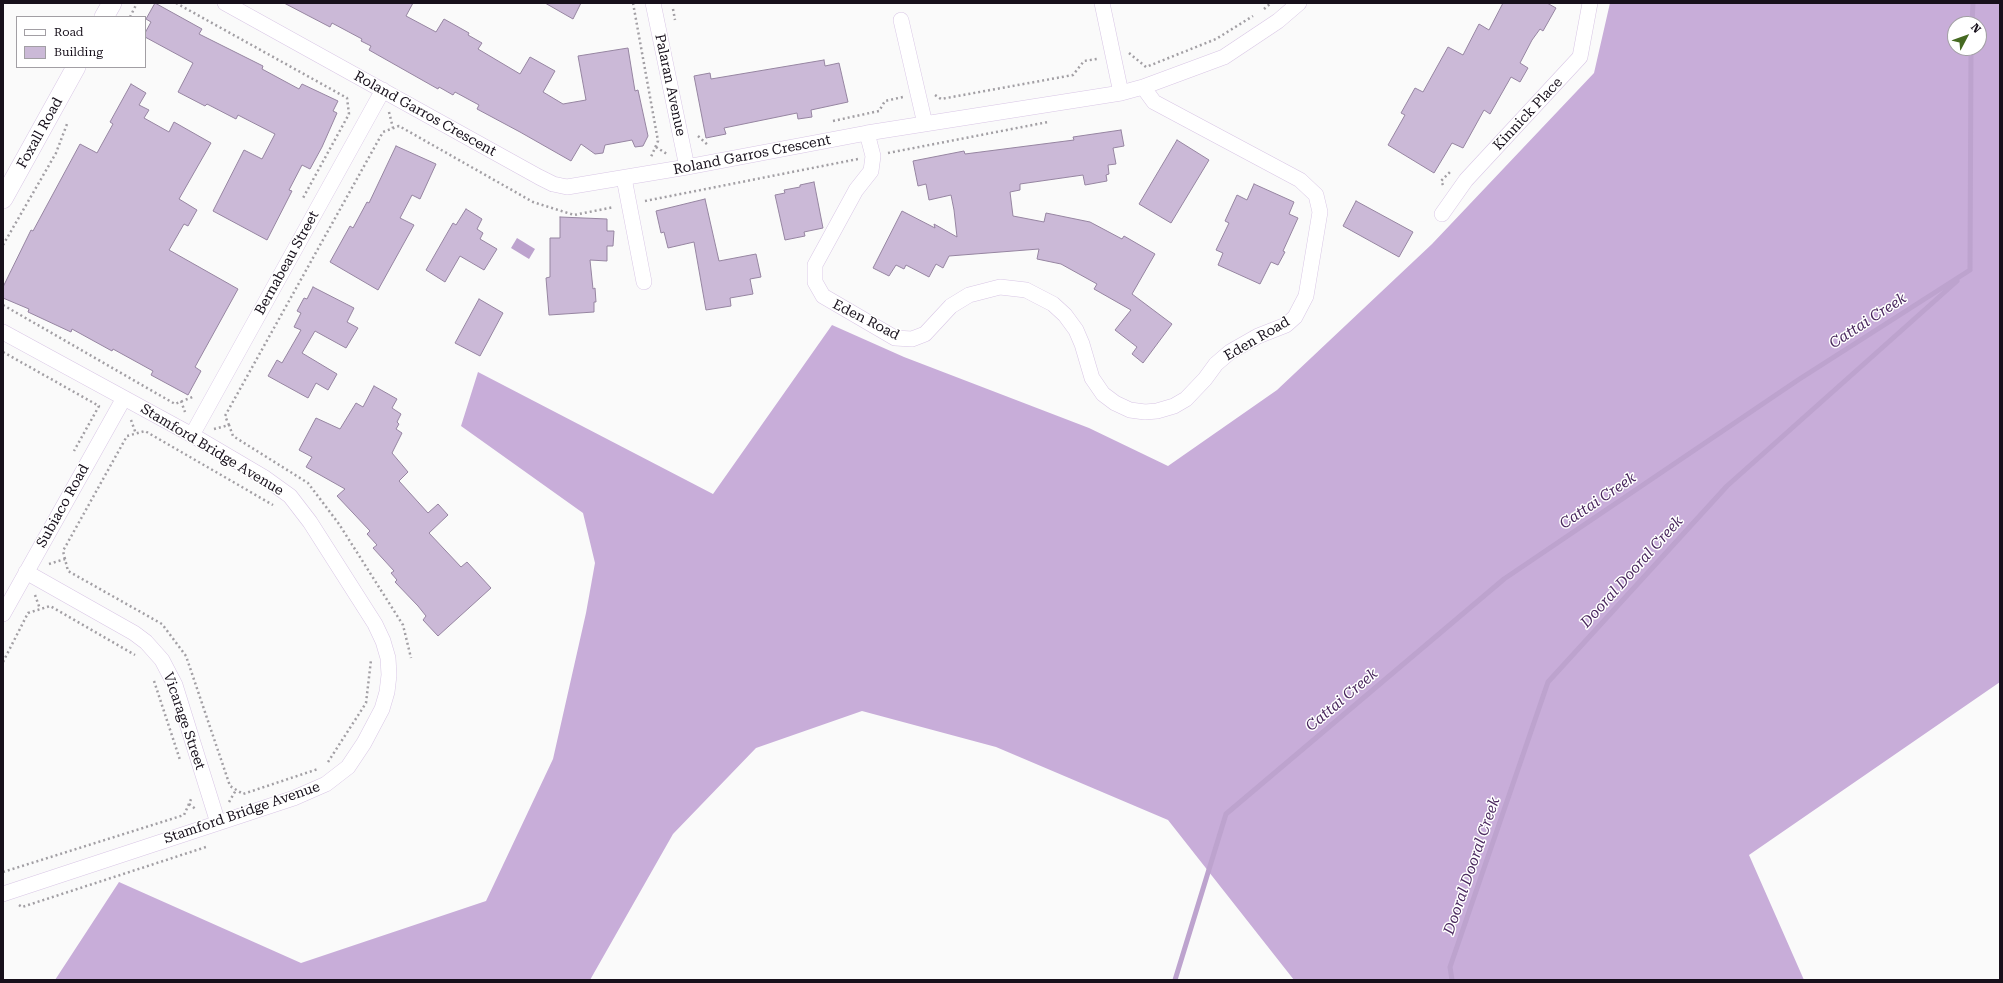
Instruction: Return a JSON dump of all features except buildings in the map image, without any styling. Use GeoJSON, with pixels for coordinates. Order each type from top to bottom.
{"type":"FeatureCollection","features":[{"type":"Feature","properties":{"kind":"street"},"geometry":{"type":"LineString","coordinates":[[105,16],[112,3]]}},
{"type":"Feature","properties":{"kind":"street","name":"Roland Garros Crescent"},"geometry":{"type":"LineString","coordinates":[[225,3],[554,184],[573,186],[688,167],[867,133],[1121,93],[1143,87],[1224,57],[1278,21],[1299,3]]}},
{"type":"Feature","properties":{"kind":"street","name":"Palaran Avenue"},"geometry":{"type":"LineString","coordinates":[[653,3],[688,167]]}},
{"type":"Feature","properties":{"kind":"street"},"geometry":{"type":"LineString","coordinates":[[1102,3],[1121,93]]}},
{"type":"Feature","properties":{"kind":"street","name":"Kinnick Place"},"geometry":{"type":"LineString","coordinates":[[1442,214],[1466,180],[1580,57],[1590,3]]}},
{"type":"Feature","properties":{"kind":"street"},"geometry":{"type":"LineString","coordinates":[[901,20],[925,124]]}},
{"type":"Feature","properties":{"kind":"street","name":"Foxall Road"},"geometry":{"type":"LineString","coordinates":[[4,195],[75,68]]}},
{"type":"Feature","properties":{"kind":"street","name":"Eden Road"},"geometry":{"type":"LineString","coordinates":[[867,133],[873,156],[871,171],[856,190],[815,264],[815,282],[823,296],[895,338],[912,339],[925,334],[951,306],[969,295],[1000,287],[1026,290],[1053,304],[1065,315],[1076,330],[1082,344],[1092,378],[1103,394],[1115,403],[1130,410],[1145,412],[1157,411],[1174,406],[1186,398],[1205,379],[1216,364],[1230,352],[1258,336],[1286,325],[1295,316],[1306,296],[1320,212],[1316,194],[1300,180],[1154,102],[1143,87]]}},
{"type":"Feature","properties":{"kind":"street","name":"Bernabeau Street"},"geometry":{"type":"LineString","coordinates":[[192,435],[383,90]]}},
{"type":"Feature","properties":{"kind":"street"},"geometry":{"type":"LineString","coordinates":[[624,178],[644,282]]}},
{"type":"Feature","properties":{"kind":"street","name":"Stamford Bridge Avenue"},"geometry":{"type":"LineString","coordinates":[[3,332],[192,435],[278,487],[295,502],[310,522],[375,624],[383,641],[388,658],[389,675],[387,692],[382,709],[364,743],[348,767],[332,780],[313,791],[218,824],[3,894]]}},
{"type":"Feature","properties":{"kind":"street","name":"Subiaco Road"},"geometry":{"type":"LineString","coordinates":[[3,614],[124,398]]}},
{"type":"Feature","properties":{"kind":"street","name":"Vicarage Street"},"geometry":{"type":"LineString","coordinates":[[26,572],[134,633],[146,642],[162,660],[175,685],[218,824]]}},
{"type":"Feature","properties":{"kind":"path"},"geometry":{"type":"LineString","coordinates":[[130,16],[137,3]]}},
{"type":"Feature","properties":{"kind":"path"},"geometry":{"type":"LineString","coordinates":[[176,3],[347,98],[349,114],[300,204]]}},
{"type":"Feature","properties":{"kind":"path"},"geometry":{"type":"LineString","coordinates":[[633,3],[658,141],[651,158]]}},
{"type":"Feature","properties":{"kind":"path"},"geometry":{"type":"LineString","coordinates":[[1128,47],[1129,54],[1146,67],[1216,39],[1264,10],[1271,3]]}},
{"type":"Feature","properties":{"kind":"path"},"geometry":{"type":"LineString","coordinates":[[673,9],[676,25]]}},
{"type":"Feature","properties":{"kind":"path"},"geometry":{"type":"LineString","coordinates":[[828,123],[879,111],[885,100],[932,93],[941,99],[1073,75],[1084,61],[1129,54]]}},
{"type":"Feature","properties":{"kind":"path"},"geometry":{"type":"LineString","coordinates":[[3,245],[56,153],[67,122]]}},
{"type":"Feature","properties":{"kind":"path"},"geometry":{"type":"LineString","coordinates":[[696,134],[710,146],[717,145]]}},
{"type":"Feature","properties":{"kind":"path"},"geometry":{"type":"LineString","coordinates":[[3,305],[175,404],[195,396],[198,389]]}},
{"type":"Feature","properties":{"kind":"path"},"geometry":{"type":"LineString","coordinates":[[3,352],[99,406],[72,454]]}},
{"type":"Feature","properties":{"kind":"path"},"geometry":{"type":"LineString","coordinates":[[273,506],[145,431],[127,436],[63,551],[68,571],[162,624],[186,656],[230,786],[243,794],[325,766],[366,703],[371,657]]}},
{"type":"Feature","properties":{"kind":"path"},"geometry":{"type":"LineString","coordinates":[[40,609],[26,572],[65,559]]}},
{"type":"Feature","properties":{"kind":"path"},"geometry":{"type":"LineString","coordinates":[[3,662],[28,613],[50,606],[137,657]]}},
{"type":"Feature","properties":{"kind":"path"},"geometry":{"type":"LineString","coordinates":[[151,674],[180,762]]}},
{"type":"Feature","properties":{"kind":"path"},"geometry":{"type":"LineString","coordinates":[[3,872],[184,815],[193,798],[190,791]]}},
{"type":"Feature","properties":{"kind":"path"},"geometry":{"type":"LineString","coordinates":[[22,907],[206,847]]}},
{"type":"Feature","properties":{"kind":"shaded area"},"geometry":{"type":"Polygon","coordinates":[[[1610,3],[2000,3],[2000,682],[1749,855],[1804,980],[1294,980],[1168,820],[996,747],[862,711],[756,748],[673,834],[590,980],[55,980],[119,882],[301,963],[486,901],[553,759],[586,613],[595,563],[583,513],[461,426],[478,372],[713,494],[832,325],[904,357],[1089,428],[1168,466],[1277,390],[1432,244],[1594,73],[1610,3]]]}},
{"type":"Feature","properties":{"kind":"shaded area"},"geometry":{"type":"Polygon","coordinates":[[[517,238],[535,249],[529,259],[511,248],[517,238]]]}},
{"type":"Feature","properties":{"kind":"waterway","name":"Cattai Creek"},"geometry":{"type":"LineString","coordinates":[[1972,16],[1973,3]]}},
{"type":"Feature","properties":{"kind":"waterway","name":"Cattai Creek"},"geometry":{"type":"LineString","coordinates":[[1970,270],[1971,56]]}},
{"type":"Feature","properties":{"kind":"waterway","name":"Cattai Creek"},"geometry":{"type":"LineString","coordinates":[[1175,980],[1226,814],[1504,579],[1798,380],[1970,270]]}},
{"type":"Feature","properties":{"kind":"waterway","name":"Dooral Dooral Creek"},"geometry":{"type":"LineString","coordinates":[[1452,980],[1450,967],[1548,682],[1727,486],[1957,281]]}}]}
